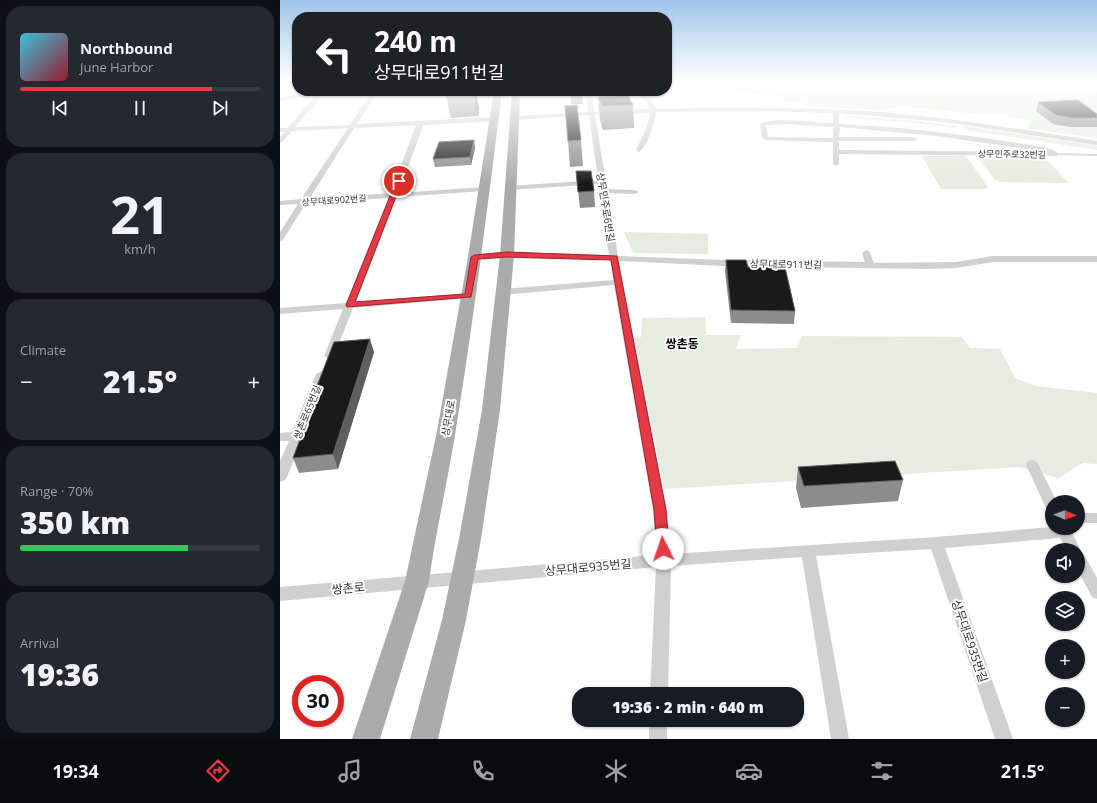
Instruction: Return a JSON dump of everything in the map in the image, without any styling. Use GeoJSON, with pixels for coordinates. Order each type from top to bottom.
{"type":"FeatureCollection","features":[{"type":"Feature","properties":{"kind":"main road","name":"상무대로"},"geometry":{"type":"LineString","coordinates":[[366,739],[417,581],[446,431],[475,257],[495,115]]}},
{"type":"Feature","properties":{"kind":"main road"},"geometry":{"type":"LineString","coordinates":[[424,739],[454,620],[486,445],[504,292],[514,118]]}},
{"type":"Feature","properties":{"kind":"street"},"geometry":{"type":"LineString","coordinates":[[280,142],[302,115]]}},
{"type":"Feature","properties":{"kind":"street"},"geometry":{"type":"LineString","coordinates":[[280,238],[359,115]]}},
{"type":"Feature","properties":{"kind":"street"},"geometry":{"type":"LineString","coordinates":[[514,118],[563,115]]}},
{"type":"Feature","properties":{"kind":"street","name":"상무민주로6번길"},"geometry":{"type":"LineString","coordinates":[[592,115],[602,187],[618,282],[660,510],[664,560],[659,687]]}},
{"type":"Feature","properties":{"kind":"street"},"geometry":{"type":"LineString","coordinates":[[639,150],[648,133],[652,115]]}},
{"type":"Feature","properties":{"kind":"street"},"geometry":{"type":"LineString","coordinates":[[836,115],[836,164]]}},
{"type":"Feature","properties":{"kind":"street"},"geometry":{"type":"LineString","coordinates":[[883,115],[962,123],[1097,143]]}},
{"type":"Feature","properties":{"kind":"street"},"geometry":{"type":"LineString","coordinates":[[280,130],[494,119]]}},
{"type":"Feature","properties":{"kind":"street","name":"쌍촌로65번길"},"geometry":{"type":"LineString","coordinates":[[280,477],[394,196],[420,123]]}},
{"type":"Feature","properties":{"kind":"street"},"geometry":{"type":"LineString","coordinates":[[962,123],[963,145]]}},
{"type":"Feature","properties":{"kind":"street","name":"상무민주로32번길"},"geometry":{"type":"LineString","coordinates":[[914,139],[771,139],[765,138],[763,124],[837,125],[909,130],[963,145],[1056,154],[1097,155]]}},
{"type":"Feature","properties":{"kind":"street"},"geometry":{"type":"LineString","coordinates":[[909,130],[922,153]]}},
{"type":"Feature","properties":{"kind":"street","name":"상무민주로32번길"},"geometry":{"type":"LineString","coordinates":[[836,150],[858,153],[922,153],[963,145],[1043,149],[1052,151],[1056,154]]}},
{"type":"Feature","properties":{"kind":"street"},"geometry":{"type":"LineString","coordinates":[[510,188],[602,187],[635,192]]}},
{"type":"Feature","properties":{"kind":"street","name":"상무대로902번길"},"geometry":{"type":"LineString","coordinates":[[280,203],[484,189]]}},
{"type":"Feature","properties":{"kind":"street"},"geometry":{"type":"LineString","coordinates":[[866,253],[871,265]]}},
{"type":"Feature","properties":{"kind":"street","name":"상무대로911번길"},"geometry":{"type":"LineString","coordinates":[[475,257],[507,255],[725,263],[941,266],[993,259],[1097,259]]}},
{"type":"Feature","properties":{"kind":"street"},"geometry":{"type":"LineString","coordinates":[[504,292],[618,282]]}},
{"type":"Feature","properties":{"kind":"street"},"geometry":{"type":"LineString","coordinates":[[280,311],[468,296]]}},
{"type":"Feature","properties":{"kind":"street"},"geometry":{"type":"LineString","coordinates":[[280,438],[297,436]]}},
{"type":"Feature","properties":{"kind":"street"},"geometry":{"type":"LineString","coordinates":[[1032,465],[1047,495]]}},
{"type":"Feature","properties":{"kind":"street"},"geometry":{"type":"LineString","coordinates":[[1085,518],[1097,518]]}},
{"type":"Feature","properties":{"kind":"street","name":"상무대로935번길"},"geometry":{"type":"LineString","coordinates":[[417,581],[664,560],[936,543],[1045,531]]}},
{"type":"Feature","properties":{"kind":"street","name":"상무대로935번길"},"geometry":{"type":"LineString","coordinates":[[936,543],[1004,739]]}},
{"type":"Feature","properties":{"kind":"street"},"geometry":{"type":"LineString","coordinates":[[808,551],[840,739]]}},
{"type":"Feature","properties":{"kind":"street"},"geometry":{"type":"LineString","coordinates":[[1085,570],[1097,592]]}},
{"type":"Feature","properties":{"kind":"street","name":"쌍촌로"},"geometry":{"type":"LineString","coordinates":[[280,594],[417,581]]}},
{"type":"Feature","properties":{"kind":"street"},"geometry":{"type":"LineString","coordinates":[[658,727],[658,739]]}},
{"type":"Feature","properties":{"kind":"shaded area"},"geometry":{"type":"Polygon","coordinates":[[[1007,115],[1097,115],[1097,138],[1027,128],[1031,121],[1007,115]]]}},
{"type":"Feature","properties":{"kind":"shaded area"},"geometry":{"type":"Polygon","coordinates":[[[851,116],[957,126],[956,128],[846,117],[851,116]]]}},
{"type":"Feature","properties":{"kind":"shaded area"},"geometry":{"type":"Polygon","coordinates":[[[965,126],[1092,145],[1097,146],[1097,150],[964,130],[965,126]]]}},
{"type":"Feature","properties":{"kind":"shaded area"},"geometry":{"type":"Polygon","coordinates":[[[922,156],[966,156],[988,187],[987,189],[941,189],[922,156]]]}},
{"type":"Feature","properties":{"kind":"shaded area"},"geometry":{"type":"Polygon","coordinates":[[[979,159],[1047,160],[1069,183],[1001,182],[995,180],[979,159]]]}},
{"type":"Feature","properties":{"kind":"shaded area"},"geometry":{"type":"Polygon","coordinates":[[[624,232],[708,234],[708,254],[633,253],[624,232]]]}},
{"type":"Feature","properties":{"kind":"shaded area"},"geometry":{"type":"Polygon","coordinates":[[[705,317],[706,335],[741,335],[736,349],[797,348],[802,336],[962,337],[970,348],[1000,349],[1015,378],[1036,386],[1097,393],[1097,464],[1083,463],[1058,478],[1019,467],[664,489],[634,337],[641,337],[642,318],[705,317]]]}},
{"type":"Feature","properties":{"kind":"building"},"geometry":{"type":"Polygon","coordinates":[[[566,115],[578,115],[581,140],[568,141],[566,115]]]}},
{"type":"Feature","properties":{"kind":"building"},"geometry":{"type":"Polygon","coordinates":[[[1059,115],[1097,115],[1097,118],[1073,118],[1059,115]]]}},
{"type":"Feature","properties":{"kind":"building"},"geometry":{"type":"Polygon","coordinates":[[[474,140],[470,157],[433,159],[439,142],[474,140]]]}},
{"type":"Feature","properties":{"kind":"building"},"geometry":{"type":"Polygon","coordinates":[[[576,171],[591,171],[594,191],[578,192],[576,171]]]}},
{"type":"Feature","properties":{"kind":"building"},"geometry":{"type":"Polygon","coordinates":[[[726,260],[746,260],[748,267],[785,267],[795,311],[731,310],[726,260]]]}},
{"type":"Feature","properties":{"kind":"building"},"geometry":{"type":"Polygon","coordinates":[[[370,339],[333,454],[293,458],[318,391],[315,391],[334,342],[370,339]]]}},
{"type":"Feature","properties":{"kind":"building"},"geometry":{"type":"Polygon","coordinates":[[[895,461],[903,480],[804,486],[798,467],[895,461]]]}},
{"type":"Feature","properties":{"kind":"district","name":"쌍촌동"},"geometry":{"type":"Point","coordinates":[682,343]}},
{"type":"Feature","properties":{"kind":"route"},"geometry":{"type":"LineString","coordinates":[[399,181],[350,305],[468,296],[475,257],[507,255],[615,258],[618,282],[660,510],[663,549]]}}]}
